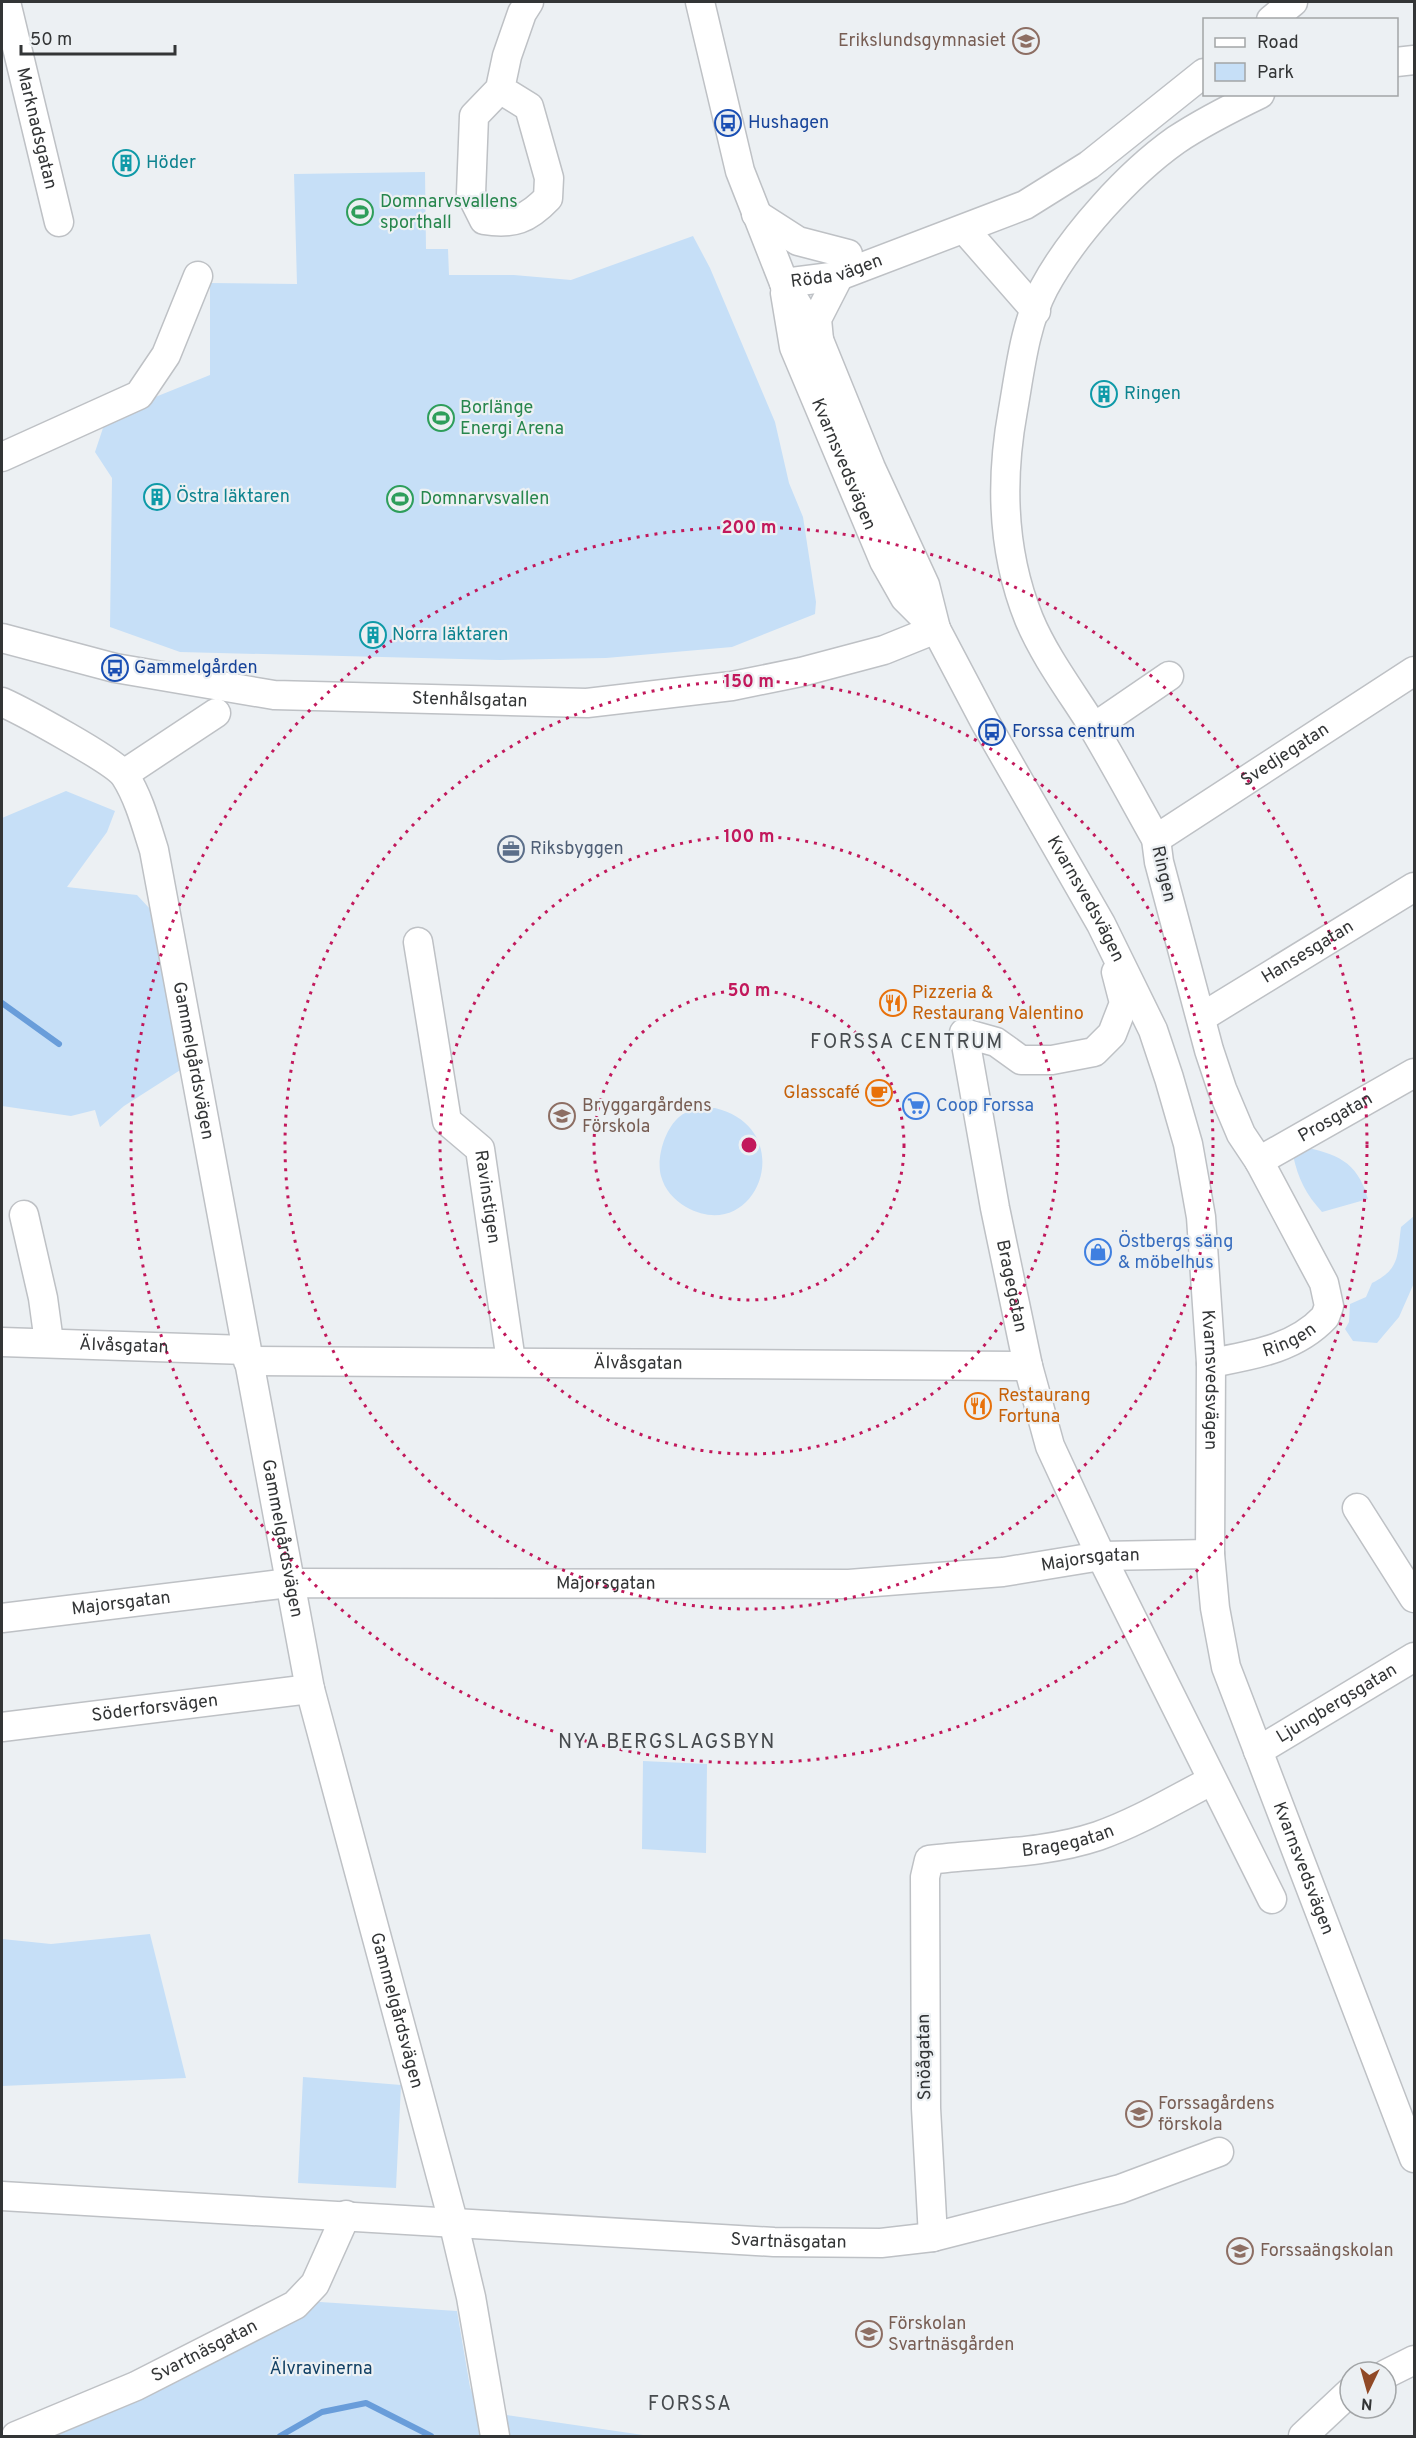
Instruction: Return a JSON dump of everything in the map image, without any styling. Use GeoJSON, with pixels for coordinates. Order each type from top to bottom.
{"type":"FeatureCollection","features":[{"type":"Feature","properties":{"kind":"street","name":"Marknadsgatan"},"geometry":{"type":"LineString","coordinates":[[6,2],[59,222]]}},
{"type":"Feature","properties":{"kind":"street"},"geometry":{"type":"LineString","coordinates":[[500,89],[507,56],[522,13],[529,2]]}},
{"type":"Feature","properties":{"kind":"street","name":"Kvarnsvedsvägen"},"geometry":{"type":"LineString","coordinates":[[699,2],[740,171],[756,214],[784,283],[819,340],[871,468],[925,585],[936,629],[985,722],[1101,924],[1153,1030],[1188,1144],[1201,1217],[1211,1363],[1210,1554],[1215,1608],[1226,1667],[1414,2158]]}},
{"type":"Feature","properties":{"kind":"street"},"geometry":{"type":"LineString","coordinates":[[1273,18],[1293,2]]}},
{"type":"Feature","properties":{"kind":"street"},"geometry":{"type":"LineString","coordinates":[[1398,62],[1414,60]]}},
{"type":"Feature","properties":{"kind":"street","name":"Röda vägen"},"geometry":{"type":"LineString","coordinates":[[784,283],[965,230],[1025,205],[1089,165],[1203,74]]}},
{"type":"Feature","properties":{"kind":"street","name":"Ringen"},"geometry":{"type":"LineString","coordinates":[[1211,1363],[1265,1353],[1298,1339],[1325,1317],[1329,1306],[1324,1283],[1259,1161],[1241,1134],[1222,1089],[1159,862],[1156,839],[1029,620],[1010,562],[1005,512],[1007,442],[1024,345],[1044,288],[1086,227],[1132,179],[1175,141],[1219,114],[1256,96]]}},
{"type":"Feature","properties":{"kind":"street"},"geometry":{"type":"LineString","coordinates":[[756,214],[798,241],[844,265],[817,319],[819,340]]}},
{"type":"Feature","properties":{"kind":"street"},"geometry":{"type":"LineString","coordinates":[[965,230],[1036,311]]}},
{"type":"Feature","properties":{"kind":"street"},"geometry":{"type":"LineString","coordinates":[[2,456],[139,395],[165,356],[198,276]]}},
{"type":"Feature","properties":{"kind":"street","name":"Kvarnsvedsvägen"},"geometry":{"type":"LineString","coordinates":[[784,283],[794,347],[884,561],[905,598],[936,629]]}},
{"type":"Feature","properties":{"kind":"street","name":"Stenhålsgatan"},"geometry":{"type":"LineString","coordinates":[[2,638],[115,668],[274,695],[587,703],[732,686],[801,672],[884,650],[936,629]]}},
{"type":"Feature","properties":{"kind":"street","name":"Svedjegatan"},"geometry":{"type":"LineString","coordinates":[[1156,839],[1414,671]]}},
{"type":"Feature","properties":{"kind":"street"},"geometry":{"type":"LineString","coordinates":[[1093,728],[1169,676]]}},
{"type":"Feature","properties":{"kind":"street"},"geometry":{"type":"LineString","coordinates":[[2,702],[33,717],[124,774],[216,713]]}},
{"type":"Feature","properties":{"kind":"street","name":"Gammelgårdsvägen"},"geometry":{"type":"LineString","coordinates":[[124,774],[151,840],[163,893],[310,1689],[453,2221],[471,2297],[495,2436]]}},
{"type":"Feature","properties":{"kind":"street","name":"Hansesgatan"},"geometry":{"type":"LineString","coordinates":[[1202,1017],[1414,886]]}},
{"type":"Feature","properties":{"kind":"street","name":"Bragegatan"},"geometry":{"type":"LineString","coordinates":[[1101,924],[1124,1003],[1112,1034],[1094,1052],[1052,1060],[1022,1060],[996,1042],[964,1033],[995,1208],[1028,1365],[1050,1446],[1211,1781],[1272,1899]]}},
{"type":"Feature","properties":{"kind":"street","name":"Ravinstigen"},"geometry":{"type":"LineString","coordinates":[[418,942],[447,1122],[480,1149],[511,1361]]}},
{"type":"Feature","properties":{"kind":"street","name":"Prosgatan"},"geometry":{"type":"LineString","coordinates":[[1259,1161],[1414,1073]]}},
{"type":"Feature","properties":{"kind":"street"},"geometry":{"type":"LineString","coordinates":[[24,1215],[43,1298],[49,1342]]}},
{"type":"Feature","properties":{"kind":"street","name":"Älvåsgatan"},"geometry":{"type":"LineString","coordinates":[[2,1342],[49,1342],[247,1356],[511,1361],[1028,1365]]}},
{"type":"Feature","properties":{"kind":"street"},"geometry":{"type":"LineString","coordinates":[[1357,1508],[1414,1598]]}},
{"type":"Feature","properties":{"kind":"street","name":"Majorsgatan"},"geometry":{"type":"LineString","coordinates":[[2,1618],[289,1583],[849,1584],[1003,1572],[1101,1556],[1210,1554]]}},
{"type":"Feature","properties":{"kind":"street","name":"Ljungbergsgatan"},"geometry":{"type":"LineString","coordinates":[[1258,1751],[1414,1657]]}},
{"type":"Feature","properties":{"kind":"street","name":"Söderforsvägen"},"geometry":{"type":"LineString","coordinates":[[2,1727],[310,1689]]}},
{"type":"Feature","properties":{"kind":"street","name":"Bragegatan"},"geometry":{"type":"LineString","coordinates":[[925,1877],[929,1860],[1054,1847],[1098,1836],[1134,1821],[1211,1781]]}},
{"type":"Feature","properties":{"kind":"street","name":"Snöågatan"},"geometry":{"type":"LineString","coordinates":[[925,1877],[926,2108],[933,2237]]}},
{"type":"Feature","properties":{"kind":"street","name":"Svartnäsgatan"},"geometry":{"type":"LineString","coordinates":[[2,2196],[453,2221],[774,2242],[871,2243],[933,2237],[1120,2189],[1219,2152]]}},
{"type":"Feature","properties":{"kind":"street","name":"Svartnäsgatan"},"geometry":{"type":"LineString","coordinates":[[16,2436],[136,2386],[295,2305],[315,2284],[346,2215]]}},
{"type":"Feature","properties":{"kind":"street"},"geometry":{"type":"LineString","coordinates":[[1398,2368],[1414,2360]]}},
{"type":"Feature","properties":{"kind":"street"},"geometry":{"type":"LineString","coordinates":[[1303,2436],[1338,2403]]}},
{"type":"Feature","properties":{"kind":"green space","name":"Borlänge Energi Arena"},"geometry":{"type":"Polygon","coordinates":[[[425,172],[426,249],[448,249],[449,275],[514,275],[571,280],[693,236],[710,268],[775,422],[789,483],[803,517],[816,602],[815,614],[732,647],[606,658],[500,660],[180,652],[110,627],[112,478],[95,452],[105,422],[113,414],[210,375],[210,283],[297,284],[294,174],[425,172]]]}},
{"type":"Feature","properties":{"kind":"green space"},"geometry":{"type":"Polygon","coordinates":[[[66,791],[115,811],[107,832],[67,887],[137,895],[165,925],[185,1067],[124,1106],[100,1127],[95,1110],[71,1116],[2,1106],[2,818],[66,791]]]}},
{"type":"Feature","properties":{"kind":"green space"},"geometry":{"type":"Polygon","coordinates":[[[715,1108],[741,1120],[757,1138],[762,1159],[759,1180],[749,1199],[733,1211],[711,1215],[686,1207],[673,1197],[661,1176],[660,1161],[666,1136],[679,1117],[691,1111],[715,1108]]]}},
{"type":"Feature","properties":{"kind":"green space"},"geometry":{"type":"Polygon","coordinates":[[[1300,1146],[1334,1156],[1351,1167],[1358,1175],[1368,1199],[1322,1212],[1311,1199],[1297,1172],[1293,1155],[1300,1146]]]}},
{"type":"Feature","properties":{"kind":"green space"},"geometry":{"type":"Polygon","coordinates":[[[1414,1216],[1414,1283],[1399,1317],[1377,1343],[1353,1341],[1345,1329],[1349,1322],[1350,1304],[1366,1297],[1372,1283],[1388,1273],[1396,1261],[1401,1227],[1414,1216]]]}},
{"type":"Feature","properties":{"kind":"green space"},"geometry":{"type":"Polygon","coordinates":[[[643,1761],[707,1764],[706,1853],[642,1849],[643,1761]]]}},
{"type":"Feature","properties":{"kind":"green space"},"geometry":{"type":"Polygon","coordinates":[[[150,1934],[186,2078],[2,2086],[2,1939],[51,1944],[150,1934]]]}},
{"type":"Feature","properties":{"kind":"green space"},"geometry":{"type":"Polygon","coordinates":[[[303,2077],[401,2085],[396,2188],[298,2183],[303,2077]]]}},
{"type":"Feature","properties":{"kind":"green space","name":"Älvravinerna"},"geometry":{"type":"Polygon","coordinates":[[[305,2301],[457,2311],[470,2387],[479,2411],[650,2436],[32,2436],[305,2301]]]}},
{"type":"Feature","properties":{"kind":"waterway"},"geometry":{"type":"LineString","coordinates":[[2,1003],[59,1044]]}},
{"type":"Feature","properties":{"kind":"waterway"},"geometry":{"type":"LineString","coordinates":[[280,2436],[322,2412],[366,2403],[431,2436]]}},
{"type":"Feature","properties":{"kind":"place","name":"Erikslundsgymnasiet"},"geometry":{"type":"Point","coordinates":[1026,41]}},
{"type":"Feature","properties":{"kind":"place","name":"Hushagen"},"geometry":{"type":"Point","coordinates":[728,123]}},
{"type":"Feature","properties":{"kind":"place","name":"Höder"},"geometry":{"type":"Point","coordinates":[126,163]}},
{"type":"Feature","properties":{"kind":"place","name":"Domnarvsvallens sporthall"},"geometry":{"type":"Point","coordinates":[360,212]}},
{"type":"Feature","properties":{"kind":"place","name":"Ringen"},"geometry":{"type":"Point","coordinates":[1104,394]}},
{"type":"Feature","properties":{"kind":"place","name":"Borlänge Energi Arena"},"geometry":{"type":"Point","coordinates":[441,418]}},
{"type":"Feature","properties":{"kind":"place","name":"Östra läktaren"},"geometry":{"type":"Point","coordinates":[157,497]}},
{"type":"Feature","properties":{"kind":"place","name":"Domnarvsvallen"},"geometry":{"type":"Point","coordinates":[400,499]}},
{"type":"Feature","properties":{"kind":"place","name":"Norra läktaren"},"geometry":{"type":"Point","coordinates":[373,635]}},
{"type":"Feature","properties":{"kind":"place","name":"Gammelgården"},"geometry":{"type":"Point","coordinates":[115,668]}},
{"type":"Feature","properties":{"kind":"place","name":"Forssa centrum"},"geometry":{"type":"Point","coordinates":[992,732]}},
{"type":"Feature","properties":{"kind":"place","name":"Riksbyggen"},"geometry":{"type":"Point","coordinates":[511,849]}},
{"type":"Feature","properties":{"kind":"place","name":"Pizzeria & Restaurang Valentino"},"geometry":{"type":"Point","coordinates":[893,1003]}},
{"type":"Feature","properties":{"kind":"place","name":"Glasscafé"},"geometry":{"type":"Point","coordinates":[879,1093]}},
{"type":"Feature","properties":{"kind":"place","name":"Coop Forssa"},"geometry":{"type":"Point","coordinates":[916,1106]}},
{"type":"Feature","properties":{"kind":"place","name":"Bryggargårdens Förskola"},"geometry":{"type":"Point","coordinates":[562,1116]}},
{"type":"Feature","properties":{"kind":"place","name":"Östbergs säng & möbelhus"},"geometry":{"type":"Point","coordinates":[1098,1252]}},
{"type":"Feature","properties":{"kind":"place","name":"Restaurang Fortuna"},"geometry":{"type":"Point","coordinates":[978,1406]}},
{"type":"Feature","properties":{"kind":"place","name":"Forssagårdens förskola"},"geometry":{"type":"Point","coordinates":[1139,2114]}},
{"type":"Feature","properties":{"kind":"place","name":"Forssaängskolan"},"geometry":{"type":"Point","coordinates":[1240,2251]}},
{"type":"Feature","properties":{"kind":"place","name":"Förskolan Svartnäsgården"},"geometry":{"type":"Point","coordinates":[869,2334]}},
{"type":"Feature","properties":{"kind":"district","name":"FORSSA CENTRUM"},"geometry":{"type":"Point","coordinates":[907,1043]}},
{"type":"Feature","properties":{"kind":"district","name":"NYA BERGSLAGSBYN"},"geometry":{"type":"Point","coordinates":[667,1743]}},
{"type":"Feature","properties":{"kind":"district","name":"FORSSA"},"geometry":{"type":"Point","coordinates":[690,2405]}}]}
